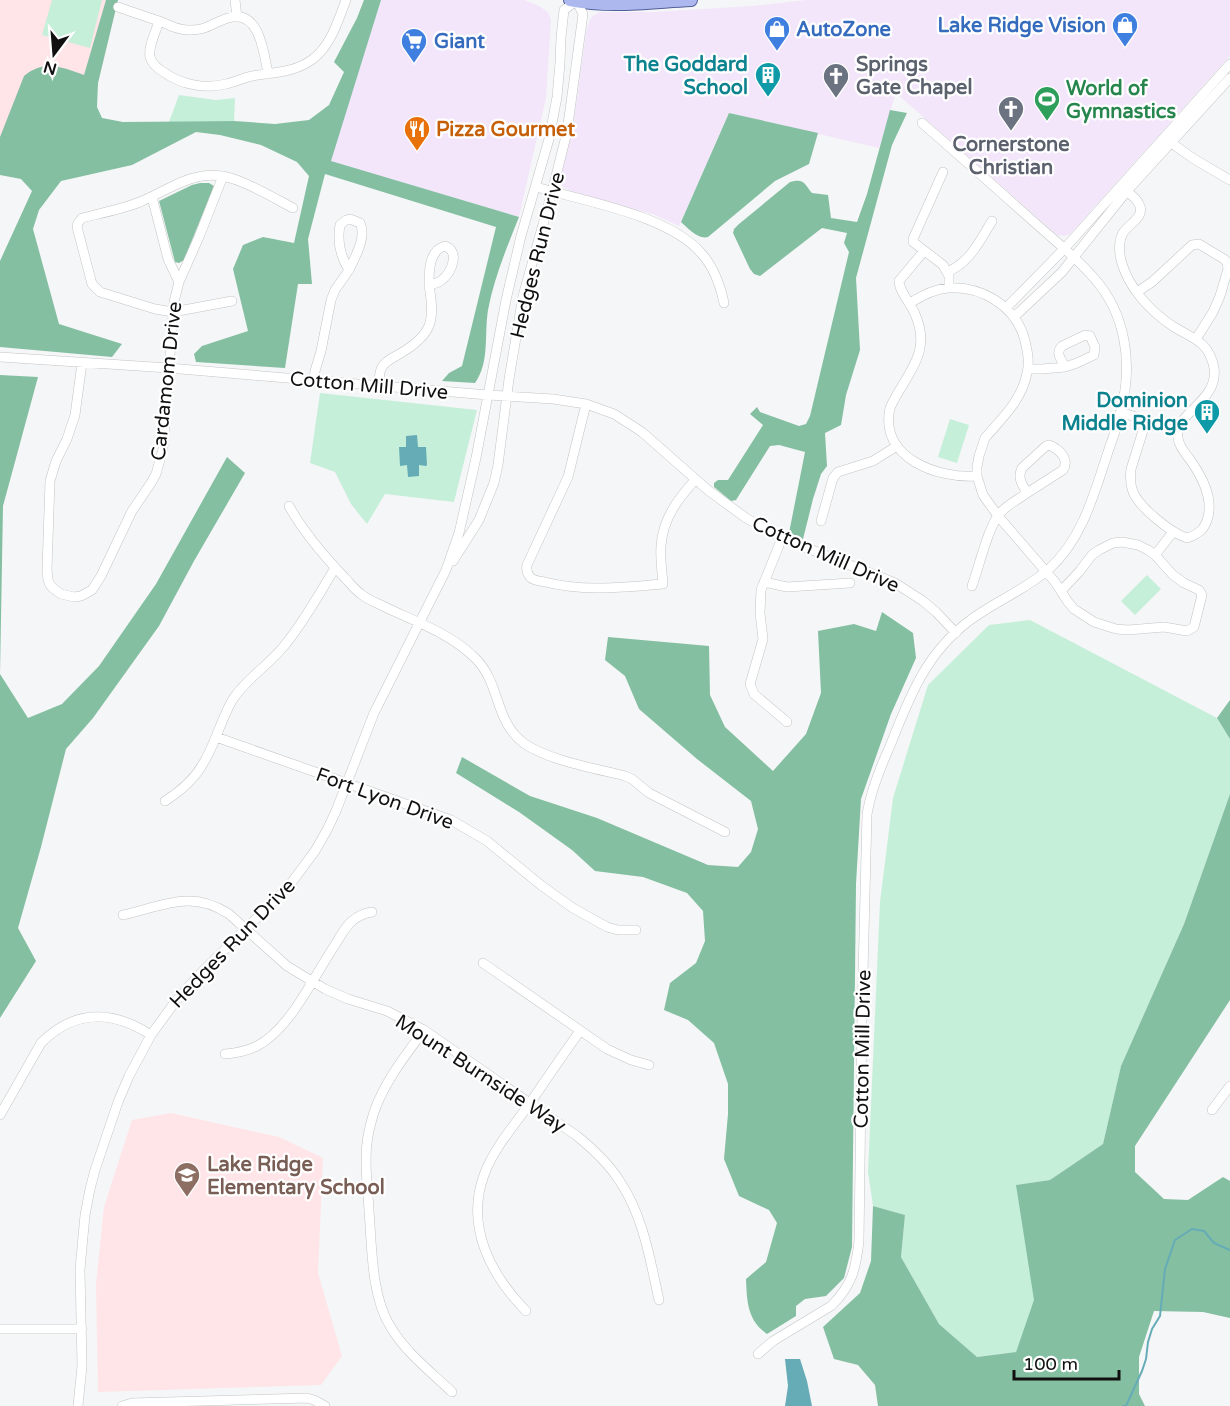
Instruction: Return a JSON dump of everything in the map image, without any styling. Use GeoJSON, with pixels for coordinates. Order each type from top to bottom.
{"type":"FeatureCollection","features":[{"type":"Feature","properties":{"kind":"main road"},"geometry":{"type":"LineString","coordinates":[[574,0],[612,4],[691,0]]}},
{"type":"Feature","properties":{"kind":"street"},"geometry":{"type":"LineString","coordinates":[[235,0],[237,17]]}},
{"type":"Feature","properties":{"kind":"street"},"geometry":{"type":"LineString","coordinates":[[159,21],[149,54],[153,64],[170,76],[188,84],[211,86],[252,76],[281,73],[302,66],[328,43],[346,0]]}},
{"type":"Feature","properties":{"kind":"street","name":"Hedges Run Drive"},"geometry":{"type":"LineString","coordinates":[[78,1406],[82,1366],[80,1277],[82,1242],[90,1189],[118,1102],[134,1066],[164,1016],[190,985],[289,886],[315,851],[327,830],[374,713],[446,570],[479,520],[488,500],[498,465],[527,278],[567,132],[583,14],[574,0],[564,10],[557,97],[549,139],[514,265],[463,519],[446,570]]}},
{"type":"Feature","properties":{"kind":"street"},"geometry":{"type":"LineString","coordinates":[[118,7],[182,30],[201,29],[237,17],[246,20],[257,29],[260,36],[268,74]]}},
{"type":"Feature","properties":{"kind":"street"},"geometry":{"type":"LineString","coordinates":[[1006,308],[1064,249],[1230,64]]}},
{"type":"Feature","properties":{"kind":"street"},"geometry":{"type":"LineString","coordinates":[[1014,317],[1053,281],[1126,191],[1230,78]]}},
{"type":"Feature","properties":{"kind":"street"},"geometry":{"type":"LineString","coordinates":[[922,123],[1074,257],[1101,287],[1121,326],[1127,358],[1125,394],[1121,412],[1085,516],[1074,539],[1046,571],[969,621],[956,633]]}},
{"type":"Feature","properties":{"kind":"street"},"geometry":{"type":"LineString","coordinates":[[1170,142],[1230,180]]}},
{"type":"Feature","properties":{"kind":"street"},"geometry":{"type":"LineString","coordinates":[[944,172],[912,239],[943,265],[949,276],[949,288]]}},
{"type":"Feature","properties":{"kind":"street"},"geometry":{"type":"LineString","coordinates":[[232,301],[173,312],[155,309],[100,292],[92,284],[77,227],[78,223],[82,218],[124,208],[185,180],[206,175],[233,178],[293,208]]}},
{"type":"Feature","properties":{"kind":"street","name":"Cardamom Drive"},"geometry":{"type":"LineString","coordinates":[[82,363],[75,416],[56,460],[50,481],[48,580],[61,594],[74,597],[92,590],[132,511],[156,474],[163,449],[174,302],[179,282],[223,176]]}},
{"type":"Feature","properties":{"kind":"street"},"geometry":{"type":"LineString","coordinates":[[536,187],[641,217],[680,234],[699,250],[711,266],[721,289],[724,303]]}},
{"type":"Feature","properties":{"kind":"street"},"geometry":{"type":"LineString","coordinates":[[1126,191],[1139,204],[1140,212],[1136,220],[1122,234],[1119,248],[1125,271],[1137,292],[1162,319],[1205,347],[1211,357],[1214,372],[1213,382],[1207,395],[1182,420],[1178,432],[1180,446],[1203,480],[1208,495],[1209,512],[1204,527],[1194,536],[1187,538],[1173,532],[1135,496],[1131,483],[1131,469],[1146,421]]}},
{"type":"Feature","properties":{"kind":"street"},"geometry":{"type":"LineString","coordinates":[[152,196],[168,259],[179,282]]}},
{"type":"Feature","properties":{"kind":"street"},"geometry":{"type":"LineString","coordinates":[[314,380],[331,300],[349,270],[358,250],[362,231],[360,224],[346,219],[340,225],[339,239],[342,258],[349,270]]}},
{"type":"Feature","properties":{"kind":"street"},"geometry":{"type":"LineString","coordinates":[[947,272],[968,258],[992,221]]}},
{"type":"Feature","properties":{"kind":"street"},"geometry":{"type":"LineString","coordinates":[[1137,292],[1152,282],[1192,245],[1199,244],[1224,259],[1228,269],[1220,296],[1196,339]]}},
{"type":"Feature","properties":{"kind":"street"},"geometry":{"type":"LineString","coordinates":[[924,251],[899,281],[900,289],[918,319],[922,341],[917,360],[890,408],[888,425],[897,446],[911,459],[932,471],[957,477],[977,476]]}},
{"type":"Feature","properties":{"kind":"street"},"geometry":{"type":"LineString","coordinates":[[379,386],[380,372],[386,363],[418,342],[428,328],[433,311],[429,285]]}},
{"type":"Feature","properties":{"kind":"street"},"geometry":{"type":"LineString","coordinates":[[910,303],[933,292],[949,288],[983,293],[1006,308],[1022,331],[1027,346],[1028,369],[1024,384],[1013,405],[985,438],[979,456],[977,476],[983,495],[998,516],[1046,571],[1068,602],[1081,615],[1105,627],[1128,630],[1164,627],[1187,631],[1194,627],[1203,596],[1202,592],[1173,575],[1155,555],[1129,542],[1105,546],[1092,555],[1079,573],[1061,591]]}},
{"type":"Feature","properties":{"kind":"street"},"geometry":{"type":"LineString","coordinates":[[501,325],[518,328]]}},
{"type":"Feature","properties":{"kind":"street","name":"Cotton Mill Drive"},"geometry":{"type":"LineString","coordinates":[[0,357],[169,368],[567,400],[586,404],[614,414],[642,432],[695,480],[742,516],[782,537],[896,583],[922,600],[956,633],[939,651],[915,685],[869,800],[862,1014],[859,1240],[854,1273],[844,1292],[831,1306],[773,1341],[758,1354]]}},
{"type":"Feature","properties":{"kind":"street"},"geometry":{"type":"LineString","coordinates":[[1028,369],[1065,367]]}},
{"type":"Feature","properties":{"kind":"street"},"geometry":{"type":"LineString","coordinates":[[586,404],[568,477],[526,565],[531,578],[552,584],[584,588],[663,584],[661,549],[664,529],[672,508],[695,480]]}},
{"type":"Feature","properties":{"kind":"street"},"geometry":{"type":"LineString","coordinates":[[1121,412],[1178,432]]}},
{"type":"Feature","properties":{"kind":"street"},"geometry":{"type":"LineString","coordinates":[[972,586],[989,534],[998,516],[1004,509],[1063,470],[1066,462],[1064,457],[1052,445],[1046,446],[1022,468],[1021,483],[1028,493]]}},
{"type":"Feature","properties":{"kind":"street"},"geometry":{"type":"LineString","coordinates":[[821,521],[833,478],[838,472],[873,460],[897,446]]}},
{"type":"Feature","properties":{"kind":"street"},"geometry":{"type":"LineString","coordinates":[[289,506],[300,525],[335,568],[362,595],[441,634],[466,650],[481,665],[492,683],[503,718],[524,743],[535,750],[632,779],[649,793],[725,832]]}},
{"type":"Feature","properties":{"kind":"street"},"geometry":{"type":"LineString","coordinates":[[1155,555],[1173,532]]}},
{"type":"Feature","properties":{"kind":"street"},"geometry":{"type":"LineString","coordinates":[[782,537],[761,590],[763,639],[750,684],[754,694],[787,722]]}},
{"type":"Feature","properties":{"kind":"street"},"geometry":{"type":"LineString","coordinates":[[165,801],[186,785],[205,762],[233,699],[251,677],[284,646],[335,568]]}},
{"type":"Feature","properties":{"kind":"street"},"geometry":{"type":"LineString","coordinates":[[764,582],[787,587],[850,583]]}},
{"type":"Feature","properties":{"kind":"street","name":"Fort Lyon Drive"},"geometry":{"type":"LineString","coordinates":[[216,736],[451,820],[487,841],[573,908],[607,927],[618,930],[636,930]]}},
{"type":"Feature","properties":{"kind":"street","name":"Mount Burnside Way"},"geometry":{"type":"LineString","coordinates":[[123,915],[179,900],[192,900],[220,908],[287,966],[312,982],[348,999],[387,1011],[424,1030],[577,1136],[604,1161],[620,1181],[633,1206],[647,1244],[659,1300]]}},
{"type":"Feature","properties":{"kind":"street"},"geometry":{"type":"LineString","coordinates":[[225,1054],[250,1049],[266,1040],[290,1015],[348,924],[360,915],[372,912]]}},
{"type":"Feature","properties":{"kind":"street"},"geometry":{"type":"LineString","coordinates":[[483,963],[613,1052],[649,1065]]}},
{"type":"Feature","properties":{"kind":"street"},"geometry":{"type":"LineString","coordinates":[[0,1115],[41,1043],[64,1025],[81,1018],[105,1016],[130,1023],[151,1035]]}},
{"type":"Feature","properties":{"kind":"street"},"geometry":{"type":"LineString","coordinates":[[424,1030],[387,1084],[379,1099],[369,1129],[367,1174],[373,1260],[378,1297],[389,1325],[403,1344],[452,1392]]}},
{"type":"Feature","properties":{"kind":"street"},"geometry":{"type":"LineString","coordinates":[[526,1311],[489,1262],[481,1238],[478,1209],[480,1187],[489,1163],[580,1031]]}},
{"type":"Feature","properties":{"kind":"street"},"geometry":{"type":"LineString","coordinates":[[1212,1110],[1230,1086]]}},
{"type":"Feature","properties":{"kind":"street"},"geometry":{"type":"LineString","coordinates":[[0,1329],[82,1329]]}},
{"type":"Feature","properties":{"kind":"street"},"geometry":{"type":"LineString","coordinates":[[122,1406],[132,1403],[307,1398],[325,1406]]}},
{"type":"Feature","properties":{"kind":"shaded area"},"geometry":{"type":"Polygon","coordinates":[[[0,0],[118,0],[98,83],[0,137],[0,0]]]}},
{"type":"Feature","properties":{"kind":"shaded area"},"geometry":{"type":"Polygon","coordinates":[[[381,0],[524,0],[548,12],[551,20],[546,98],[519,217],[330,161],[381,0]]]}},
{"type":"Feature","properties":{"kind":"shaded area"},"geometry":{"type":"Polygon","coordinates":[[[806,0],[1230,0],[1230,56],[1070,234],[1064,236],[1057,235],[896,93],[879,148],[729,113],[679,226],[655,215],[563,187],[560,181],[573,126],[586,33],[593,16],[600,12],[654,12],[806,0]]]}},
{"type":"Feature","properties":{"kind":"shaded area"},"geometry":{"type":"Polygon","coordinates":[[[171,1113],[279,1137],[323,1158],[318,1273],[342,1356],[321,1385],[98,1392],[96,1284],[104,1207],[132,1120],[171,1113]]]}},
{"type":"Feature","properties":{"kind":"green space"},"geometry":{"type":"Polygon","coordinates":[[[52,0],[102,0],[90,48],[42,35],[52,0]]]}},
{"type":"Feature","properties":{"kind":"green space"},"geometry":{"type":"Polygon","coordinates":[[[106,0],[118,0],[98,83],[97,107],[102,118],[123,122],[234,121],[275,124],[309,120],[329,105],[344,72],[334,62],[364,0],[381,0],[331,161],[519,217],[494,286],[488,310],[485,357],[475,383],[442,381],[449,373],[462,366],[496,227],[325,174],[308,239],[312,284],[298,284],[285,368],[196,362],[194,354],[202,346],[248,331],[233,269],[243,245],[263,237],[294,243],[309,176],[297,162],[261,145],[196,132],[132,165],[61,181],[39,210],[33,229],[59,324],[122,344],[112,357],[0,347],[0,261],[32,191],[21,179],[0,175],[0,137],[24,76],[46,66],[61,67],[84,75],[106,0]]]}},
{"type":"Feature","properties":{"kind":"green space"},"geometry":{"type":"Polygon","coordinates":[[[179,95],[216,100],[235,98],[234,121],[169,122],[179,95]]]}},
{"type":"Feature","properties":{"kind":"green space"},"geometry":{"type":"Polygon","coordinates":[[[890,110],[907,113],[892,145],[856,278],[860,350],[846,395],[841,425],[825,433],[827,466],[821,474],[803,539],[789,533],[805,452],[779,445],[770,446],[736,500],[731,501],[714,487],[714,483],[718,480],[728,480],[763,425],[750,414],[757,407],[760,412],[799,426],[806,424],[810,416],[849,252],[844,243],[847,233],[822,228],[760,276],[754,274],[750,269],[733,233],[739,224],[790,182],[795,181],[804,183],[812,193],[828,195],[831,218],[857,222],[890,110]]]}},
{"type":"Feature","properties":{"kind":"green space"},"geometry":{"type":"Polygon","coordinates":[[[729,113],[818,133],[809,164],[775,181],[708,237],[701,237],[681,222],[729,113]]]}},
{"type":"Feature","properties":{"kind":"green space"},"geometry":{"type":"Polygon","coordinates":[[[200,183],[209,183],[214,186],[184,260],[179,263],[175,262],[159,201],[200,183]]]}},
{"type":"Feature","properties":{"kind":"green space"},"geometry":{"type":"Polygon","coordinates":[[[0,375],[38,377],[3,506],[0,674],[0,375]]]}},
{"type":"Feature","properties":{"kind":"green space"},"geometry":{"type":"Polygon","coordinates":[[[320,393],[477,410],[454,502],[385,494],[367,524],[351,504],[335,472],[310,463],[320,393]]]}},
{"type":"Feature","properties":{"kind":"green space"},"geometry":{"type":"Polygon","coordinates":[[[950,419],[969,425],[957,463],[938,457],[950,419]]]}},
{"type":"Feature","properties":{"kind":"green space"},"geometry":{"type":"Polygon","coordinates":[[[227,457],[245,473],[159,626],[93,718],[66,749],[18,928],[36,961],[0,1018],[0,674],[28,718],[62,704],[99,666],[156,584],[227,457]]]}},
{"type":"Feature","properties":{"kind":"green space"},"geometry":{"type":"Polygon","coordinates":[[[1147,575],[1161,589],[1135,615],[1121,601],[1147,575]]]}},
{"type":"Feature","properties":{"kind":"green space"},"geometry":{"type":"Polygon","coordinates":[[[882,612],[913,633],[916,658],[891,714],[861,799],[856,884],[852,1247],[844,1278],[826,1296],[805,1299],[796,1306],[796,1316],[767,1334],[755,1323],[749,1310],[746,1279],[766,1262],[777,1223],[769,1210],[739,1196],[724,1159],[728,1084],[714,1043],[688,1020],[664,1010],[670,983],[696,963],[705,941],[703,911],[687,893],[643,877],[595,871],[572,850],[519,812],[456,773],[462,757],[530,796],[597,818],[708,865],[738,867],[751,852],[758,829],[751,801],[697,759],[639,709],[625,676],[605,660],[608,637],[709,646],[710,695],[725,727],[773,771],[806,734],[821,693],[818,631],[854,624],[876,631],[882,612]]]}},
{"type":"Feature","properties":{"kind":"green space"},"geometry":{"type":"Polygon","coordinates":[[[1030,620],[1217,718],[1230,739],[1230,794],[1184,924],[1121,1066],[1103,1144],[1050,1180],[1017,1185],[1035,1300],[1016,1352],[977,1357],[939,1324],[901,1257],[905,1215],[873,1206],[868,1172],[880,902],[893,798],[928,685],[989,625],[1030,620]]]}},
{"type":"Feature","properties":{"kind":"green space"},"geometry":{"type":"Polygon","coordinates":[[[1230,700],[1230,739],[1217,718],[1230,700]]]}},
{"type":"Feature","properties":{"kind":"green space"},"geometry":{"type":"Polygon","coordinates":[[[1230,794],[1230,1000],[1135,1146],[1135,1172],[1164,1199],[1188,1200],[1223,1177],[1230,1181],[1230,1318],[1203,1312],[1154,1311],[1139,1357],[1139,1394],[1145,1406],[878,1406],[875,1385],[858,1365],[834,1359],[823,1327],[860,1293],[871,1261],[873,1206],[905,1215],[901,1257],[939,1324],[977,1357],[1016,1352],[1034,1300],[1016,1185],[1050,1180],[1103,1144],[1121,1066],[1184,924],[1230,794]]]}},
{"type":"Feature","properties":{"kind":"water"},"geometry":{"type":"Polygon","coordinates":[[[417,435],[418,447],[426,447],[427,465],[419,465],[419,476],[408,477],[407,465],[400,466],[399,447],[406,447],[406,436],[417,435]]]}},
{"type":"Feature","properties":{"kind":"water"},"geometry":{"type":"Polygon","coordinates":[[[785,1359],[800,1359],[812,1406],[785,1406],[788,1386],[785,1359]]]}},
{"type":"Feature","properties":{"kind":"waterway"},"geometry":{"type":"LineString","coordinates":[[1123,1406],[1126,1406],[1142,1371],[1152,1329],[1160,1316],[1165,1269],[1175,1240],[1192,1229],[1204,1231],[1214,1243],[1230,1250]]}},
{"type":"Feature","properties":{"kind":"place","name":"Lake Ridge Vision"},"geometry":{"type":"Point","coordinates":[1125,48]}},
{"type":"Feature","properties":{"kind":"place","name":"AutoZone"},"geometry":{"type":"Point","coordinates":[777,52]}},
{"type":"Feature","properties":{"kind":"place","name":"Giant"},"geometry":{"type":"Point","coordinates":[414,64]}},
{"type":"Feature","properties":{"kind":"place","name":"The Goddard School"},"geometry":{"type":"Point","coordinates":[768,98]}},
{"type":"Feature","properties":{"kind":"place","name":"Springs Gate Chapel"},"geometry":{"type":"Point","coordinates":[836,99]}},
{"type":"Feature","properties":{"kind":"place","name":"World of Gymnastics"},"geometry":{"type":"Point","coordinates":[1047,122]}},
{"type":"Feature","properties":{"kind":"place","name":"Cornerstone Christian"},"geometry":{"type":"Point","coordinates":[1011,132]}},
{"type":"Feature","properties":{"kind":"place","name":"Pizza Gourmet"},"geometry":{"type":"Point","coordinates":[417,152]}},
{"type":"Feature","properties":{"kind":"place","name":"Dominion Middle Ridge"},"geometry":{"type":"Point","coordinates":[1207,435]}},
{"type":"Feature","properties":{"kind":"place","name":"Lake Ridge Elementary School"},"geometry":{"type":"Point","coordinates":[187,1198]}}]}
